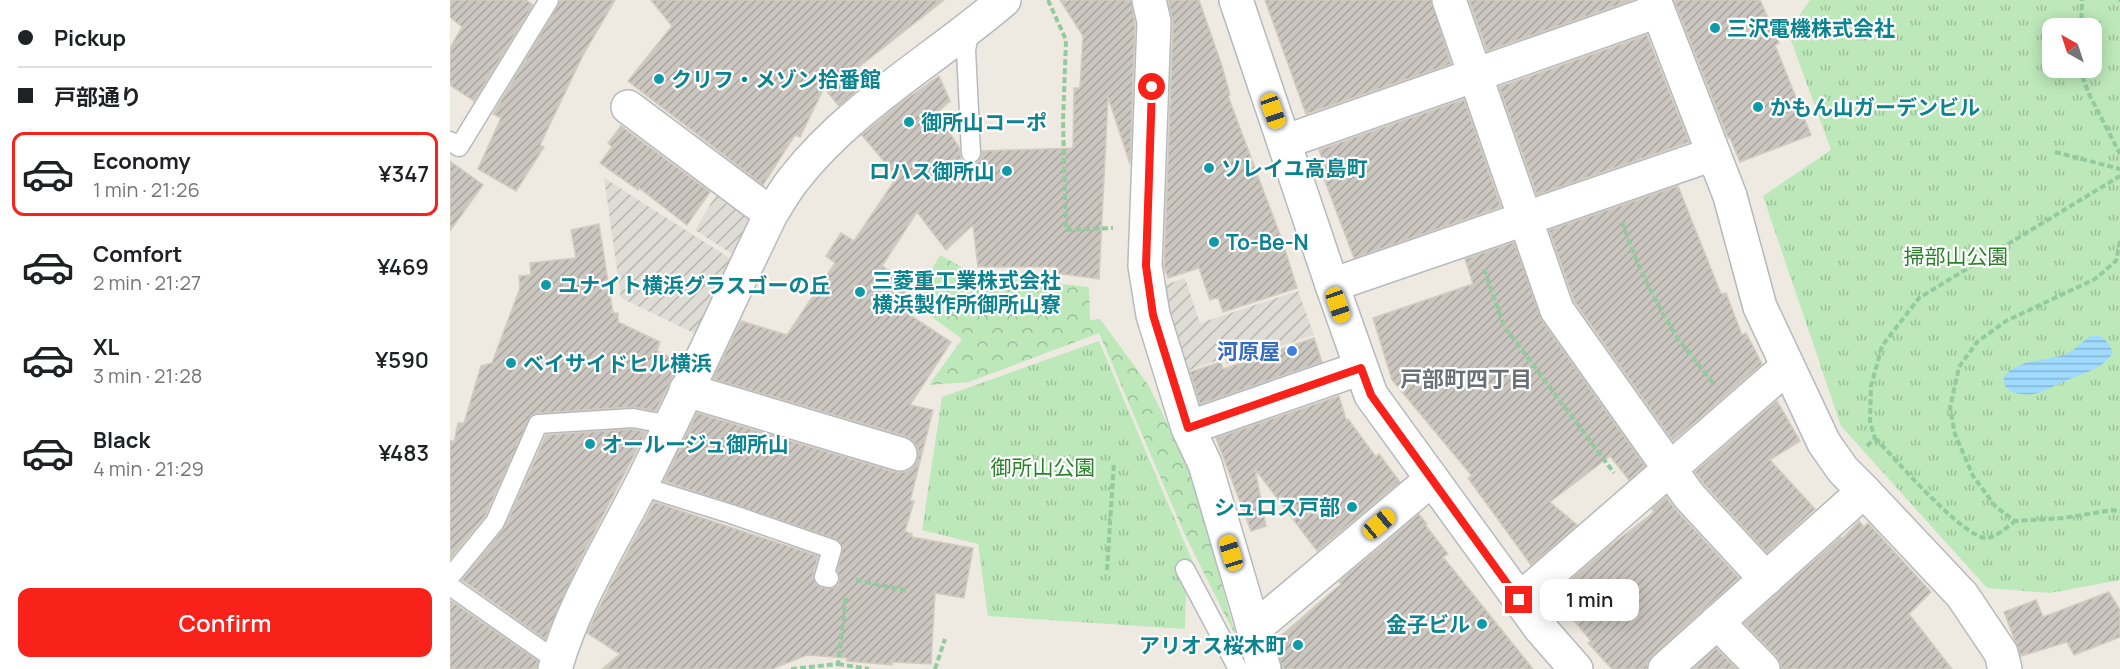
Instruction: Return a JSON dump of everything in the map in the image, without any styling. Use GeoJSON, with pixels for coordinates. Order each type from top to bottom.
{"type":"FeatureCollection","features":[{"type":"Feature","properties":{"kind":"street"},"geometry":{"type":"LineString","coordinates":[[556,665],[567,632],[582,600],[641,486],[771,214],[794,180],[825,145],[890,89],[970,29],[1004,0]]}},
{"type":"Feature","properties":{"kind":"street"},"geometry":{"type":"LineString","coordinates":[[1149,0],[1154,22],[1146,266],[1153,315],[1188,428],[1205,464],[1264,669]]}},
{"type":"Feature","properties":{"kind":"street"},"geometry":{"type":"LineString","coordinates":[[1236,0],[1371,395],[1540,629],[1573,668]]}},
{"type":"Feature","properties":{"kind":"street"},"geometry":{"type":"LineString","coordinates":[[1449,0],[1557,310],[1689,496],[1766,579]]}},
{"type":"Feature","properties":{"kind":"street"},"geometry":{"type":"LineString","coordinates":[[1284,142],[1476,75],[1656,5],[1730,196],[1760,307],[1824,443],[1853,480],[1962,595],[2001,653],[2005,669]]}},
{"type":"Feature","properties":{"kind":"street"},"geometry":{"type":"LineString","coordinates":[[628,106],[771,214]]}},
{"type":"Feature","properties":{"kind":"street"},"geometry":{"type":"LineString","coordinates":[[1332,285],[1713,154]]}},
{"type":"Feature","properties":{"kind":"street"},"geometry":{"type":"LineString","coordinates":[[1519,600],[1787,367]]}},
{"type":"Feature","properties":{"kind":"street"},"geometry":{"type":"LineString","coordinates":[[1188,428],[1361,368]]}},
{"type":"Feature","properties":{"kind":"street"},"geometry":{"type":"LineString","coordinates":[[686,390],[900,454]]}},
{"type":"Feature","properties":{"kind":"street"},"geometry":{"type":"LineString","coordinates":[[1254,629],[1432,479]]}},
{"type":"Feature","properties":{"kind":"street"},"geometry":{"type":"LineString","coordinates":[[1665,669],[1766,579],[1853,480]]}},
{"type":"Feature","properties":{"kind":"street"},"geometry":{"type":"LineString","coordinates":[[1717,622],[1763,669]]}},
{"type":"Feature","properties":{"kind":"lane"},"geometry":{"type":"LineString","coordinates":[[450,141],[459,147],[549,0]]}},
{"type":"Feature","properties":{"kind":"lane"},"geometry":{"type":"LineString","coordinates":[[970,29],[966,50],[971,153]]}},
{"type":"Feature","properties":{"kind":"lane"},"geometry":{"type":"LineString","coordinates":[[450,577],[495,522],[538,424],[633,418],[670,424]]}},
{"type":"Feature","properties":{"kind":"lane"},"geometry":{"type":"LineString","coordinates":[[641,486],[832,549],[824,577],[829,578]]}},
{"type":"Feature","properties":{"kind":"lane"},"geometry":{"type":"LineString","coordinates":[[1185,569],[1238,669]]}},
{"type":"Feature","properties":{"kind":"lane"},"geometry":{"type":"LineString","coordinates":[[450,586],[556,665]]}},
{"type":"Feature","properties":{"kind":"path"},"geometry":{"type":"LineString","coordinates":[[1048,0],[1066,40],[1063,122],[1066,230],[1147,226]]}},
{"type":"Feature","properties":{"kind":"path"},"geometry":{"type":"LineString","coordinates":[[2081,18],[2082,0]]}},
{"type":"Feature","properties":{"kind":"path"},"geometry":{"type":"LineString","coordinates":[[2083,78],[2120,154]]}},
{"type":"Feature","properties":{"kind":"path"},"geometry":{"type":"LineString","coordinates":[[2055,153],[2120,169]]}},
{"type":"Feature","properties":{"kind":"path"},"geometry":{"type":"LineString","coordinates":[[2120,176],[1919,298],[1882,346],[1871,386],[1870,422],[1875,438],[1948,514],[1980,537],[1987,538],[1995,535],[2015,520],[2064,518],[2112,510],[2120,512]]}},
{"type":"Feature","properties":{"kind":"path"},"geometry":{"type":"LineString","coordinates":[[1610,189],[1635,259],[1658,304],[1680,340],[1736,413]]}},
{"type":"Feature","properties":{"kind":"path"},"geometry":{"type":"LineString","coordinates":[[1472,236],[1504,326],[1634,500]]}},
{"type":"Feature","properties":{"kind":"path"},"geometry":{"type":"LineString","coordinates":[[2015,520],[1996,507],[1973,476],[1955,434],[1950,408],[1959,367],[1977,342],[2006,321],[2095,279],[2116,261],[2120,241]]}},
{"type":"Feature","properties":{"kind":"path"},"geometry":{"type":"LineString","coordinates":[[1853,480],[1875,438]]}},
{"type":"Feature","properties":{"kind":"path"},"geometry":{"type":"LineString","coordinates":[[1107,570],[1114,462]]}},
{"type":"Feature","properties":{"kind":"path"},"geometry":{"type":"LineString","coordinates":[[867,581],[908,591]]}},
{"type":"Feature","properties":{"kind":"path"},"geometry":{"type":"LineString","coordinates":[[838,664],[847,590]]}},
{"type":"Feature","properties":{"kind":"path"},"geometry":{"type":"LineString","coordinates":[[935,669],[945,639]]}},
{"type":"Feature","properties":{"kind":"path"},"geometry":{"type":"LineString","coordinates":[[791,669],[838,664],[868,669]]}},
{"type":"Feature","properties":{"kind":"shaded area"},"geometry":{"type":"Polygon","coordinates":[[[604,178],[734,261],[700,336],[621,298],[604,178]]]}},
{"type":"Feature","properties":{"kind":"shaded area"},"geometry":{"type":"Polygon","coordinates":[[[719,190],[756,218],[737,257],[695,230],[719,190]]]}},
{"type":"Feature","properties":{"kind":"shaded area"},"geometry":{"type":"Polygon","coordinates":[[[1185,278],[1200,323],[1298,291],[1314,335],[1227,364],[1224,358],[1182,373],[1155,288],[1185,278]]]}},
{"type":"Feature","properties":{"kind":"green space","name":"掃部山公園"},"geometry":{"type":"Polygon","coordinates":[[[1810,0],[2120,0],[2120,580],[2050,593],[1987,588],[1841,426],[1763,196],[1831,150],[1788,32],[1810,0]]]}},
{"type":"Feature","properties":{"kind":"green space"},"geometry":{"type":"Polygon","coordinates":[[[940,255],[976,275],[1089,287],[1090,320],[1100,319],[1149,386],[1192,475],[1236,637],[1184,533],[1099,333],[969,382],[929,385],[962,339],[913,303],[940,255]]]}},
{"type":"Feature","properties":{"kind":"green space","name":"御所山公園"},"geometry":{"type":"Polygon","coordinates":[[[1099,341],[1200,579],[1186,589],[1185,629],[988,616],[978,544],[922,530],[942,397],[1099,341]]]}},
{"type":"Feature","properties":{"kind":"water"},"geometry":{"type":"Polygon","coordinates":[[[2093,335],[2106,341],[2113,353],[2097,367],[2036,394],[2016,393],[2006,388],[2004,377],[2010,371],[2024,363],[2066,354],[2093,335]]]}},
{"type":"Feature","properties":{"kind":"building"},"geometry":{"type":"Polygon","coordinates":[[[450,0],[526,0],[533,5],[474,101],[450,85],[450,48],[462,27],[450,17],[450,0]]]}},
{"type":"Feature","properties":{"kind":"building"},"geometry":{"type":"Polygon","coordinates":[[[561,0],[615,0],[583,55],[540,145],[544,147],[516,191],[478,169],[501,118],[493,114],[561,0]]]}},
{"type":"Feature","properties":{"kind":"building"},"geometry":{"type":"Polygon","coordinates":[[[651,0],[944,0],[855,70],[865,83],[839,106],[824,88],[800,137],[795,135],[763,185],[628,81],[672,26],[651,0]]]}},
{"type":"Feature","properties":{"kind":"building"},"geometry":{"type":"Polygon","coordinates":[[[1060,0],[1131,0],[1135,24],[1130,164],[1108,97],[1099,279],[1055,273],[1055,267],[978,267],[973,225],[946,250],[917,212],[882,266],[910,284],[896,306],[951,342],[910,405],[933,410],[910,501],[914,501],[905,531],[912,534],[912,537],[973,548],[964,598],[935,593],[931,664],[892,662],[892,665],[807,655],[772,669],[602,669],[620,654],[587,633],[654,502],[818,556],[813,575],[816,585],[827,589],[838,585],[840,580],[837,571],[843,547],[836,539],[664,481],[697,413],[895,472],[905,472],[913,467],[918,459],[918,449],[913,441],[905,436],[713,379],[741,321],[787,335],[835,263],[826,256],[841,233],[854,241],[897,177],[862,135],[898,105],[939,76],[950,101],[937,113],[959,147],[961,159],[965,163],[978,162],[982,151],[1073,148],[1074,88],[1080,88],[1083,36],[1060,0]]]}},
{"type":"Feature","properties":{"kind":"building"},"geometry":{"type":"Polygon","coordinates":[[[1168,0],[1199,0],[1222,66],[1230,95],[1228,96],[1282,240],[1297,288],[1223,312],[1218,297],[1210,300],[1199,268],[1168,278],[1164,267],[1173,23],[1168,0]]]}},
{"type":"Feature","properties":{"kind":"building"},"geometry":{"type":"Polygon","coordinates":[[[1265,0],[1431,0],[1451,64],[1306,114],[1265,0]]]}},
{"type":"Feature","properties":{"kind":"building"},"geometry":{"type":"Polygon","coordinates":[[[1469,0],[1633,0],[1487,51],[1469,0]]]}},
{"type":"Feature","properties":{"kind":"building"},"geometry":{"type":"Polygon","coordinates":[[[1674,0],[1760,0],[1779,43],[1775,45],[1811,135],[1740,162],[1728,138],[1674,0]]]}},
{"type":"Feature","properties":{"kind":"building"},"geometry":{"type":"Polygon","coordinates":[[[1647,35],[1689,142],[1537,195],[1499,87],[1647,35]]]}},
{"type":"Feature","properties":{"kind":"building"},"geometry":{"type":"Polygon","coordinates":[[[1464,99],[1501,207],[1354,258],[1320,168],[1325,166],[1319,150],[1464,99]]]}},
{"type":"Feature","properties":{"kind":"building"},"geometry":{"type":"Polygon","coordinates":[[[621,126],[710,192],[687,225],[639,188],[638,190],[600,163],[612,147],[608,143],[621,126]]]}},
{"type":"Feature","properties":{"kind":"building"},"geometry":{"type":"Polygon","coordinates":[[[450,161],[483,185],[450,231],[450,161]]]}},
{"type":"Feature","properties":{"kind":"building"},"geometry":{"type":"Polygon","coordinates":[[[1678,186],[1721,294],[1726,293],[1742,335],[1746,333],[1762,364],[1673,441],[1574,301],[1549,230],[1678,186]]]}},
{"type":"Feature","properties":{"kind":"building"},"geometry":{"type":"Polygon","coordinates":[[[599,224],[613,313],[618,313],[618,322],[660,342],[657,351],[680,362],[656,411],[632,407],[531,415],[485,516],[450,559],[450,440],[454,442],[458,423],[464,423],[481,366],[492,363],[520,288],[519,276],[531,275],[530,263],[576,258],[571,230],[599,224]]]}},
{"type":"Feature","properties":{"kind":"building"},"geometry":{"type":"Polygon","coordinates":[[[1514,242],[1542,321],[1645,466],[1629,480],[1610,456],[1550,502],[1577,525],[1531,565],[1468,478],[1472,476],[1392,380],[1373,318],[1473,284],[1465,259],[1514,242]]]}},
{"type":"Feature","properties":{"kind":"building"},"geometry":{"type":"Polygon","coordinates":[[[1314,338],[1322,362],[1200,404],[1190,372],[1221,362],[1223,369],[1314,338]]]}},
{"type":"Feature","properties":{"kind":"building"},"geometry":{"type":"Polygon","coordinates":[[[1339,396],[1346,420],[1348,419],[1376,457],[1379,454],[1400,482],[1317,551],[1255,469],[1266,526],[1251,531],[1216,438],[1339,396]]]}},
{"type":"Feature","properties":{"kind":"building"},"geometry":{"type":"Polygon","coordinates":[[[1777,401],[1800,441],[1770,460],[1815,509],[1767,553],[1695,472],[1777,401]]]}},
{"type":"Feature","properties":{"kind":"building"},"geometry":{"type":"Polygon","coordinates":[[[632,429],[646,432],[576,568],[545,639],[462,580],[505,527],[546,435],[632,429]]]}},
{"type":"Feature","properties":{"kind":"building"},"geometry":{"type":"Polygon","coordinates":[[[1666,497],[1739,578],[1653,655],[1647,663],[1647,669],[1612,669],[1588,643],[1591,641],[1553,595],[1606,549],[1654,512],[1652,509],[1666,497]]]}},
{"type":"Feature","properties":{"kind":"building"},"geometry":{"type":"Polygon","coordinates":[[[1419,514],[1448,554],[1443,557],[1533,669],[1282,669],[1276,640],[1341,584],[1339,582],[1419,514]]]}},
{"type":"Feature","properties":{"kind":"building"},"geometry":{"type":"Polygon","coordinates":[[[1859,521],[1864,527],[1868,523],[1931,592],[1909,614],[1952,669],[1781,669],[1776,656],[1744,623],[1841,537],[1842,539],[1859,521]]]}},
{"type":"Feature","properties":{"kind":"building"},"geometry":{"type":"Polygon","coordinates":[[[2109,592],[2120,610],[2120,637],[2074,655],[2067,642],[2021,656],[2004,612],[2036,600],[2043,617],[2109,592]]]}},
{"type":"Feature","properties":{"kind":"building"},"geometry":{"type":"Polygon","coordinates":[[[450,600],[538,661],[537,669],[450,669],[450,600]]]}},
{"type":"Feature","properties":{"kind":"building"},"geometry":{"type":"Polygon","coordinates":[[[1716,648],[1737,669],[1693,669],[1716,648]]]}},
{"type":"Feature","properties":{"kind":"place","name":"三沢電機株式会社"},"geometry":{"type":"Point","coordinates":[1715,28]}},
{"type":"Feature","properties":{"kind":"place","name":"クリフ・メゾン拾番館"},"geometry":{"type":"Point","coordinates":[659,79]}},
{"type":"Feature","properties":{"kind":"place","name":"かもん山ガーデンビル"},"geometry":{"type":"Point","coordinates":[1758,107]}},
{"type":"Feature","properties":{"kind":"place","name":"御所山コーポ"},"geometry":{"type":"Point","coordinates":[909,122]}},
{"type":"Feature","properties":{"kind":"place","name":"ソレイユ高島町"},"geometry":{"type":"Point","coordinates":[1209,168]}},
{"type":"Feature","properties":{"kind":"place","name":"ロハス御所山"},"geometry":{"type":"Point","coordinates":[1007,171]}},
{"type":"Feature","properties":{"kind":"place","name":"To-Be-N"},"geometry":{"type":"Point","coordinates":[1214,242]}},
{"type":"Feature","properties":{"kind":"place","name":"ユナイト横浜グラスゴーの丘"},"geometry":{"type":"Point","coordinates":[546,285]}},
{"type":"Feature","properties":{"kind":"place","name":"三菱重工業株式会社 横浜製作所御所山寮"},"geometry":{"type":"Point","coordinates":[860,292]}},
{"type":"Feature","properties":{"kind":"place","name":"河原屋"},"geometry":{"type":"Point","coordinates":[1292,351]}},
{"type":"Feature","properties":{"kind":"place","name":"ベイサイドヒル横浜"},"geometry":{"type":"Point","coordinates":[511,363]}},
{"type":"Feature","properties":{"kind":"place","name":"オールージュ御所山"},"geometry":{"type":"Point","coordinates":[590,444]}},
{"type":"Feature","properties":{"kind":"place","name":"シュロス戸部"},"geometry":{"type":"Point","coordinates":[1352,507]}},
{"type":"Feature","properties":{"kind":"place","name":"金子ビル"},"geometry":{"type":"Point","coordinates":[1482,624]}},
{"type":"Feature","properties":{"kind":"place","name":"アリオス桜木町"},"geometry":{"type":"Point","coordinates":[1298,645]}},
{"type":"Feature","properties":{"kind":"district","name":"戸部町四丁目"},"geometry":{"type":"Point","coordinates":[1466,379]}},
{"type":"Feature","properties":{"kind":"route"},"geometry":{"type":"LineString","coordinates":[[1152,87],[1146,266],[1153,315],[1188,428],[1361,368],[1371,395],[1519,600]]}}]}
